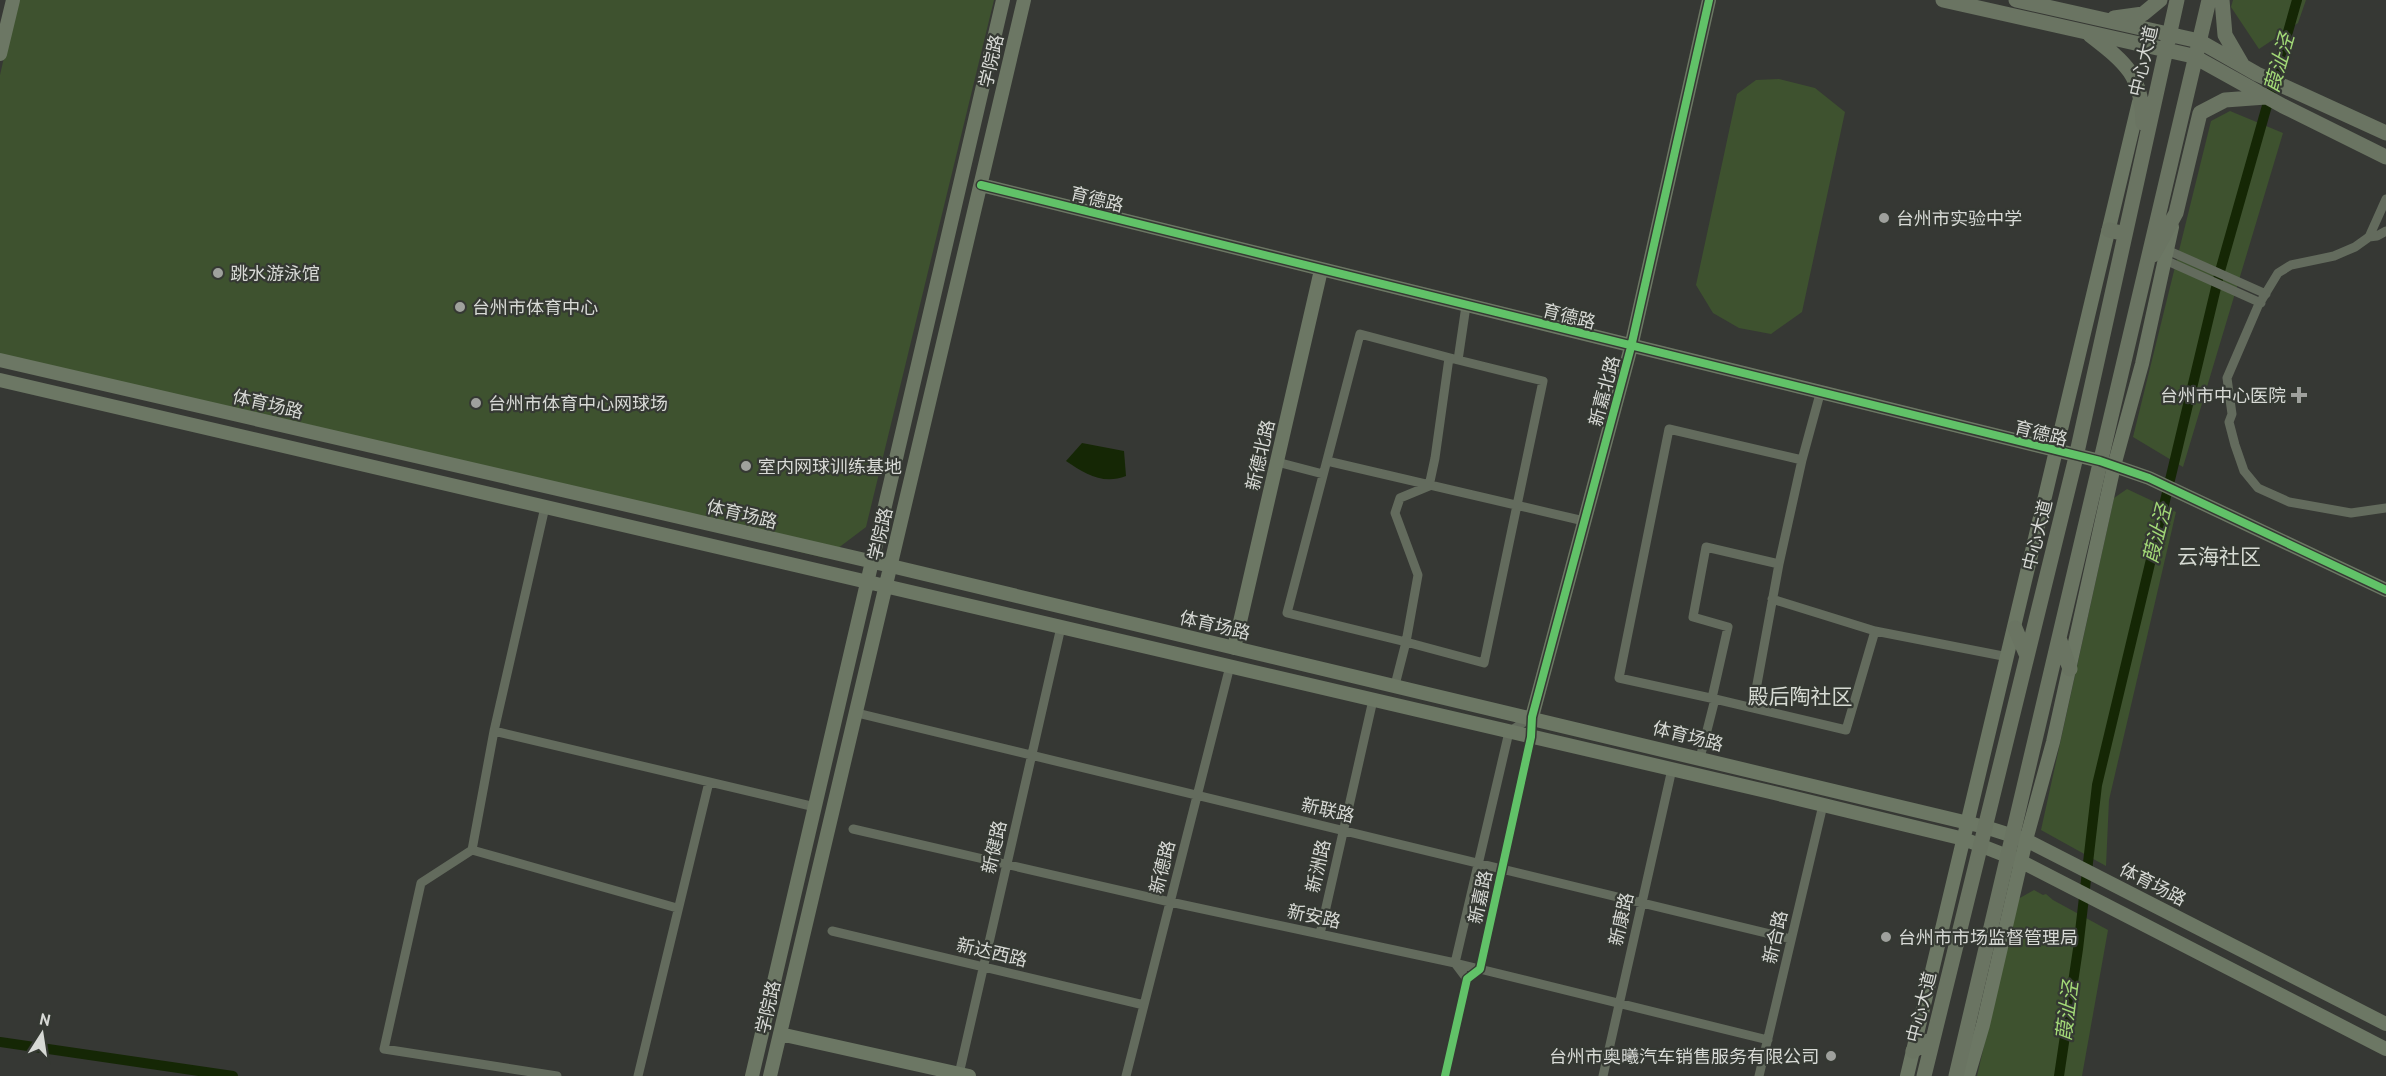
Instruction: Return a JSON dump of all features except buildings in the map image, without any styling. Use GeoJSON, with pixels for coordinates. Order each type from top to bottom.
{"type":"FeatureCollection","features":[{"type":"Feature","properties":{"kind":"main road"},"geometry":{"type":"LineString","coordinates":[[0,54],[13,0]]}},
{"type":"Feature","properties":{"kind":"main road","name":"学院路"},"geometry":{"type":"LineString","coordinates":[[752,1076],[1003,0]]}},
{"type":"Feature","properties":{"kind":"main road","name":"学院路"},"geometry":{"type":"LineString","coordinates":[[770,1076],[1024,0]]}},
{"type":"Feature","properties":{"kind":"main road","name":"新嘉北路"},"geometry":{"type":"LineString","coordinates":[[1532,717],[1631,346],[1709,0]]}},
{"type":"Feature","properties":{"kind":"main road"},"geometry":{"type":"LineString","coordinates":[[1943,0],[2195,56],[2283,106],[2386,157]]}},
{"type":"Feature","properties":{"kind":"main road"},"geometry":{"type":"LineString","coordinates":[[2016,0],[2199,41],[2258,74],[2386,133]]}},
{"type":"Feature","properties":{"kind":"main road"},"geometry":{"type":"LineString","coordinates":[[2096,18],[2121,18],[2143,14],[2160,0]]}},
{"type":"Feature","properties":{"kind":"main road","name":"中心大道"},"geometry":{"type":"LineString","coordinates":[[1924,1076],[2076,457],[2177,0]]}},
{"type":"Feature","properties":{"kind":"main road"},"geometry":{"type":"LineString","coordinates":[[2019,837],[2053,742],[2070,669],[2145,268],[2199,41],[2219,1]]}},
{"type":"Feature","properties":{"kind":"main road"},"geometry":{"type":"LineString","coordinates":[[2219,1],[2225,35],[2243,66]]}},
{"type":"Feature","properties":{"kind":"main road"},"geometry":{"type":"LineString","coordinates":[[2086,32],[2113,53],[2136,78],[2143,106],[2144,148]]}},
{"type":"Feature","properties":{"kind":"main road"},"geometry":{"type":"LineString","coordinates":[[1907,1076],[2140,97]]}},
{"type":"Feature","properties":{"kind":"main road"},"geometry":{"type":"LineString","coordinates":[[1964,1075],[1964,1042],[2019,837],[2059,637],[2107,464],[2142,364],[2200,113],[2225,99],[2267,97]]}},
{"type":"Feature","properties":{"kind":"main road","name":"育德路"},"geometry":{"type":"LineString","coordinates":[[981,185],[2107,464],[2149,478],[2386,590]]}},
{"type":"Feature","properties":{"kind":"main road"},"geometry":{"type":"LineString","coordinates":[[2145,268],[2176,213]]}},
{"type":"Feature","properties":{"kind":"main road"},"geometry":{"type":"LineString","coordinates":[[2109,230],[2125,234]]}},
{"type":"Feature","properties":{"kind":"main road","name":"新德北路"},"geometry":{"type":"LineString","coordinates":[[1234,648],[1321,270]]}},
{"type":"Feature","properties":{"kind":"main road","name":"体育场路"},"geometry":{"type":"LineString","coordinates":[[0,360],[891,566],[1985,826],[2019,837],[2386,1024]]}},
{"type":"Feature","properties":{"kind":"main road"},"geometry":{"type":"LineString","coordinates":[[0,380],[1672,769],[1964,840],[2014,858],[2386,1048]]}},
{"type":"Feature","properties":{"kind":"main road"},"geometry":{"type":"LineString","coordinates":[[2015,628],[2027,656]]}},
{"type":"Feature","properties":{"kind":"main road"},"geometry":{"type":"LineString","coordinates":[[2059,637],[2070,669]]}},
{"type":"Feature","properties":{"kind":"main road"},"geometry":{"type":"LineString","coordinates":[[1964,1075],[1983,1025],[2014,858]]}},
{"type":"Feature","properties":{"kind":"main road"},"geometry":{"type":"LineString","coordinates":[[780,1034],[964,1075]]}},
{"type":"Feature","properties":{"kind":"main road"},"geometry":{"type":"LineString","coordinates":[[1913,1051],[1933,1038]]}},
{"type":"Feature","properties":{"kind":"street"},"geometry":{"type":"LineString","coordinates":[[2369,237],[2386,200]]}},
{"type":"Feature","properties":{"kind":"street"},"geometry":{"type":"LineString","coordinates":[[2386,231],[2369,237],[2355,247],[2334,256],[2291,265],[2278,273],[2263,298],[2227,378],[2232,414],[2229,422],[2244,471],[2258,488],[2289,502],[2351,513],[2386,508]]}},
{"type":"Feature","properties":{"kind":"street"},"geometry":{"type":"LineString","coordinates":[[2166,255],[2263,298]]}},
{"type":"Feature","properties":{"kind":"street"},"geometry":{"type":"LineString","coordinates":[[1429,486],[1453,359],[1466,306]]}},
{"type":"Feature","properties":{"kind":"street"},"geometry":{"type":"LineString","coordinates":[[1360,334],[1543,381],[1484,663],[1287,613],[1327,461],[1360,334]]}},
{"type":"Feature","properties":{"kind":"street"},"geometry":{"type":"LineString","coordinates":[[1753,706],[1779,564],[1802,460],[1820,394]]}},
{"type":"Feature","properties":{"kind":"street"},"geometry":{"type":"LineString","coordinates":[[1802,460],[1669,429],[1619,678],[1753,706],[1846,730],[1875,631]]}},
{"type":"Feature","properties":{"kind":"street"},"geometry":{"type":"LineString","coordinates":[[1327,461],[1584,521]]}},
{"type":"Feature","properties":{"kind":"street"},"geometry":{"type":"LineString","coordinates":[[1277,462],[1323,474]]}},
{"type":"Feature","properties":{"kind":"street"},"geometry":{"type":"LineString","coordinates":[[1395,685],[1406,642],[1418,575],[1395,513],[1400,498],[1429,486]]}},
{"type":"Feature","properties":{"kind":"street"},"geometry":{"type":"LineString","coordinates":[[545,507],[494,731],[472,850],[421,883],[384,1049],[557,1076]]}},
{"type":"Feature","properties":{"kind":"street"},"geometry":{"type":"LineString","coordinates":[[1700,758],[1728,627],[1693,617],[1706,547],[1779,564]]}},
{"type":"Feature","properties":{"kind":"street"},"geometry":{"type":"LineString","coordinates":[[1772,599],[1875,631],[2008,657]]}},
{"type":"Feature","properties":{"kind":"street","name":"新健路"},"geometry":{"type":"LineString","coordinates":[[964,1075],[984,967],[1061,627]]}},
{"type":"Feature","properties":{"kind":"street","name":"新德路"},"geometry":{"type":"LineString","coordinates":[[1126,1076],[1230,666]]}},
{"type":"Feature","properties":{"kind":"street","name":"新洲路"},"geometry":{"type":"LineString","coordinates":[[1320,934],[1373,700]]}},
{"type":"Feature","properties":{"kind":"street","name":"新联路"},"geometry":{"type":"LineString","coordinates":[[857,712],[1791,939]]}},
{"type":"Feature","properties":{"kind":"street"},"geometry":{"type":"LineString","coordinates":[[1509,732],[1532,717]]}},
{"type":"Feature","properties":{"kind":"street","name":"新嘉路"},"geometry":{"type":"LineString","coordinates":[[1480,969],[1531,737],[1532,717]]}},
{"type":"Feature","properties":{"kind":"street"},"geometry":{"type":"LineString","coordinates":[[494,731],[815,807]]}},
{"type":"Feature","properties":{"kind":"street","name":"新嘉路"},"geometry":{"type":"LineString","coordinates":[[1455,963],[1509,732]]}},
{"type":"Feature","properties":{"kind":"street","name":"新康路"},"geometry":{"type":"LineString","coordinates":[[1603,1076],[1672,769]]}},
{"type":"Feature","properties":{"kind":"street"},"geometry":{"type":"LineString","coordinates":[[638,1076],[709,782]]}},
{"type":"Feature","properties":{"kind":"street","name":"新合路"},"geometry":{"type":"LineString","coordinates":[[1759,1076],[1823,805]]}},
{"type":"Feature","properties":{"kind":"street","name":"新安路"},"geometry":{"type":"LineString","coordinates":[[853,829],[1170,902],[1455,963],[1768,1040]]}},
{"type":"Feature","properties":{"kind":"street"},"geometry":{"type":"LineString","coordinates":[[472,850],[677,908]]}},
{"type":"Feature","properties":{"kind":"street","name":"新达西路"},"geometry":{"type":"LineString","coordinates":[[832,931],[1144,1005]]}},
{"type":"Feature","properties":{"kind":"street"},"geometry":{"type":"LineString","coordinates":[[1455,963],[1467,979]]}},
{"type":"Feature","properties":{"kind":"street"},"geometry":{"type":"LineString","coordinates":[[1445,1076],[1467,979],[1480,969]]}},
{"type":"Feature","properties":{"kind":"shaded area","name":"台州市体育中心"},"geometry":{"type":"Polygon","coordinates":[[[17,0],[994,0],[866,527],[825,558],[0,358],[0,75],[17,0]]]}},
{"type":"Feature","properties":{"kind":"shaded area"},"geometry":{"type":"Polygon","coordinates":[[[2233,0],[2306,0],[2298,23],[2259,49],[2231,7],[2233,0]]]}},
{"type":"Feature","properties":{"kind":"shaded area"},"geometry":{"type":"Polygon","coordinates":[[[1779,79],[1815,88],[1845,112],[1802,312],[1771,334],[1739,328],[1713,313],[1696,285],[1737,94],[1756,80],[1779,79]]]}},
{"type":"Feature","properties":{"kind":"shaded area"},"geometry":{"type":"Polygon","coordinates":[[[2230,111],[2283,133],[2183,467],[2133,437],[2211,121],[2230,111]]]}},
{"type":"Feature","properties":{"kind":"shaded area"},"geometry":{"type":"Polygon","coordinates":[[[1082,443],[1124,451],[1126,476],[1110,479],[1094,477],[1066,461],[1082,443]]]}},
{"type":"Feature","properties":{"kind":"shaded area"},"geometry":{"type":"Polygon","coordinates":[[[2127,489],[2176,512],[2109,800],[2106,866],[2041,830],[2114,498],[2127,489]]]}},
{"type":"Feature","properties":{"kind":"shaded area"},"geometry":{"type":"Polygon","coordinates":[[[2034,890],[2043,895],[2046,894],[2108,930],[2082,1076],[1977,1076],[2018,899],[2034,890]]]}},
{"type":"Feature","properties":{"kind":"waterway","name":"葭沚泾"},"geometry":{"type":"LineString","coordinates":[[2059,1076],[2078,949],[2097,785],[2220,271],[2297,0]]}},
{"type":"Feature","properties":{"kind":"waterway"},"geometry":{"type":"LineString","coordinates":[[0,1042],[233,1076]]}},
{"type":"Feature","properties":{"kind":"cycle path"},"geometry":{"type":"LineString","coordinates":[[1445,1076],[1467,979],[1480,969],[1531,737],[1532,717],[1631,347],[1709,0]]}},
{"type":"Feature","properties":{"kind":"cycle path"},"geometry":{"type":"LineString","coordinates":[[981,185],[2100,461],[2149,478],[2386,590]]}},
{"type":"Feature","properties":{"kind":"place","name":"台州市实验中学"},"geometry":{"type":"Point","coordinates":[1884,218]}},
{"type":"Feature","properties":{"kind":"place","name":"跳水游泳馆"},"geometry":{"type":"Point","coordinates":[218,273]}},
{"type":"Feature","properties":{"kind":"place","name":"台州市体育中心"},"geometry":{"type":"Point","coordinates":[460,307]}},
{"type":"Feature","properties":{"kind":"place","name":"台州市中心医院"},"geometry":{"type":"Point","coordinates":[2299,395]}},
{"type":"Feature","properties":{"kind":"place","name":"台州市体育中心网球场"},"geometry":{"type":"Point","coordinates":[476,403]}},
{"type":"Feature","properties":{"kind":"place","name":"室内网球训练基地"},"geometry":{"type":"Point","coordinates":[746,466]}},
{"type":"Feature","properties":{"kind":"place","name":"台州市市场监督管理局"},"geometry":{"type":"Point","coordinates":[1886,937]}},
{"type":"Feature","properties":{"kind":"place","name":"台州市奥曦汽车销售服务有限公司"},"geometry":{"type":"Point","coordinates":[1831,1056]}},
{"type":"Feature","properties":{"kind":"district","name":"云海社区"},"geometry":{"type":"Point","coordinates":[2219,556]}},
{"type":"Feature","properties":{"kind":"district","name":"殿后陶社区"},"geometry":{"type":"Point","coordinates":[1800,696]}}]}
